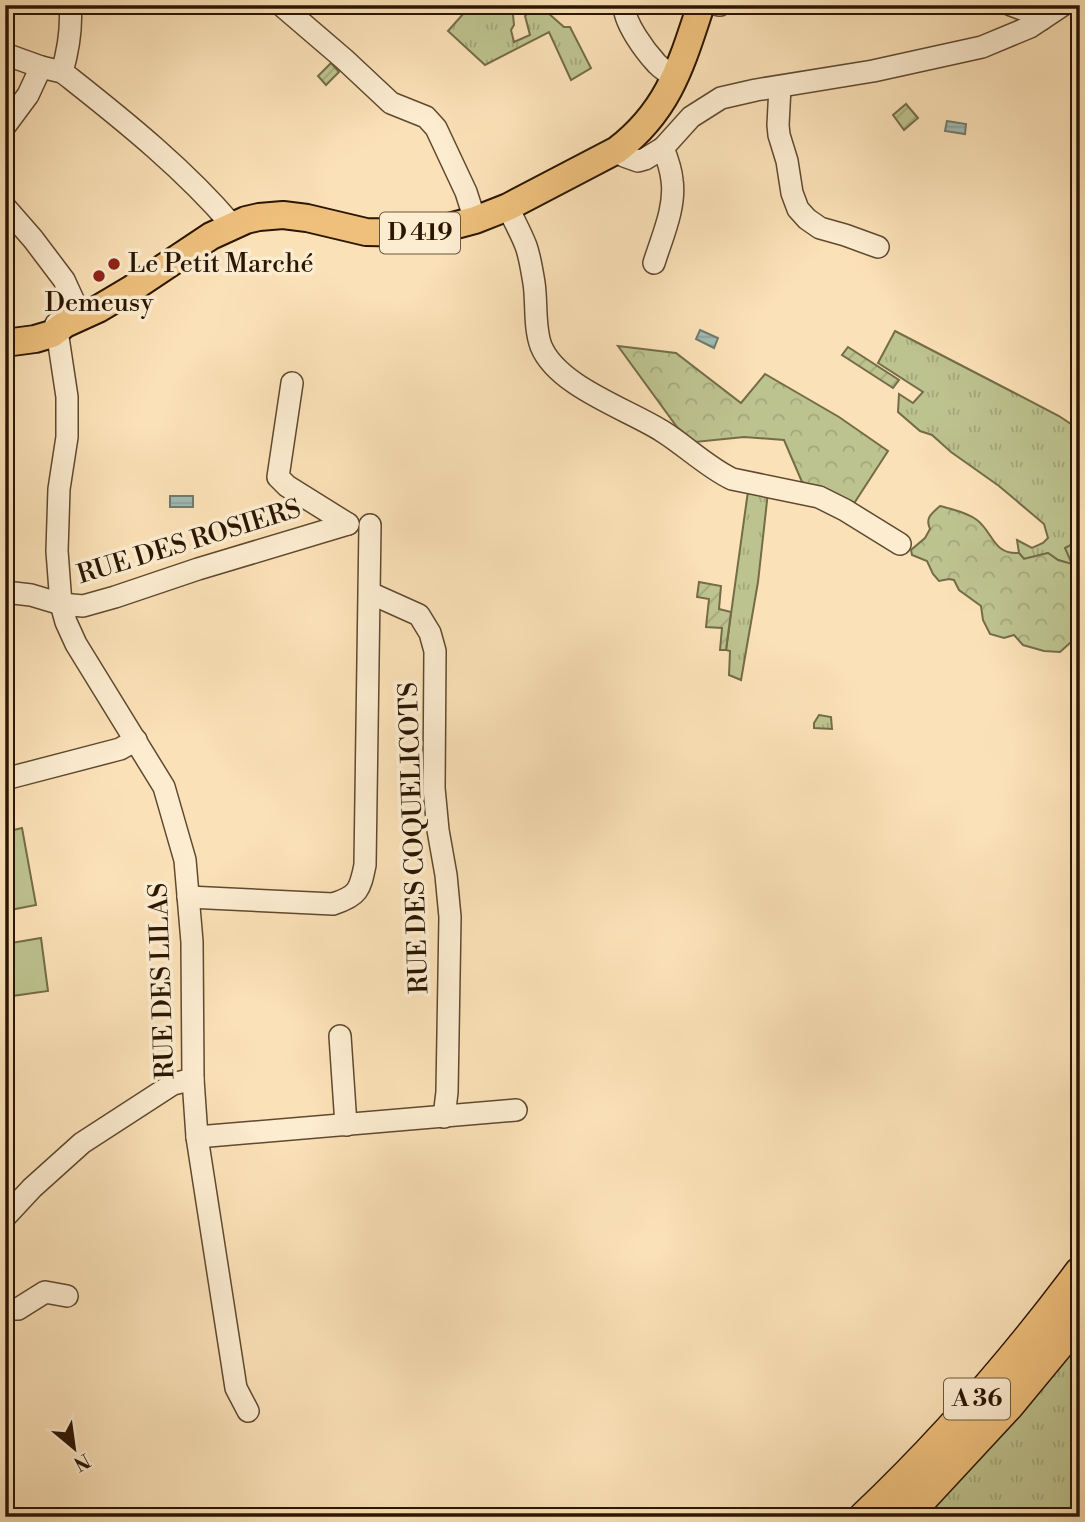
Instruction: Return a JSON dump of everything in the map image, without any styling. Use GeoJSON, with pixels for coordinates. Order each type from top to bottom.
{"type":"FeatureCollection","features":[{"type":"Feature","properties":{"kind":"highway","name":"A 36"},"geometry":{"type":"LineString","coordinates":[[864,1517],[915,1467],[988,1386],[1080,1272]]}},
{"type":"Feature","properties":{"kind":"highway","name":"A 36"},"geometry":{"type":"LineString","coordinates":[[905,1517],[1009,1405],[1080,1319]]}},
{"type":"Feature","properties":{"kind":"main road","name":"D 419"},"geometry":{"type":"LineString","coordinates":[[5,343],[42,337],[130,290],[203,241],[232,225],[259,216],[307,218],[366,232],[417,233],[448,228],[508,207],[617,150],[633,138],[661,105],[675,79],[701,5]]}},
{"type":"Feature","properties":{"kind":"main road"},"geometry":{"type":"LineString","coordinates":[[5,331],[65,324]]}},
{"type":"Feature","properties":{"kind":"street"},"geometry":{"type":"LineString","coordinates":[[62,72],[70,5]]}},
{"type":"Feature","properties":{"kind":"street"},"geometry":{"type":"LineString","coordinates":[[281,5],[391,103],[426,117],[432,123],[458,172],[475,220]]}},
{"type":"Feature","properties":{"kind":"street"},"geometry":{"type":"LineString","coordinates":[[624,5],[624,12],[640,43],[659,66],[675,79]]}},
{"type":"Feature","properties":{"kind":"street"},"geometry":{"type":"LineString","coordinates":[[1011,5],[1042,19]]}},
{"type":"Feature","properties":{"kind":"street"},"geometry":{"type":"LineString","coordinates":[[617,150],[638,161],[645,159],[663,148],[691,117],[721,98],[873,71],[982,47],[1017,34],[1063,5]]}},
{"type":"Feature","properties":{"kind":"street"},"geometry":{"type":"LineString","coordinates":[[5,54],[62,72],[129,126],[194,185],[232,225]]}},
{"type":"Feature","properties":{"kind":"street"},"geometry":{"type":"LineString","coordinates":[[5,126],[28,95],[41,67]]}},
{"type":"Feature","properties":{"kind":"street"},"geometry":{"type":"LineString","coordinates":[[780,87],[779,135],[798,209],[820,228],[878,247]]}},
{"type":"Feature","properties":{"kind":"street"},"geometry":{"type":"LineString","coordinates":[[654,263],[668,219],[673,187],[663,148]]}},
{"type":"Feature","properties":{"kind":"street","name":"RUE DES LILAS"},"geometry":{"type":"LineString","coordinates":[[5,207],[64,280],[67,437],[60,489],[57,551],[61,604],[76,644],[164,787],[185,860],[192,942],[193,1079],[197,1137],[236,1388],[248,1410]]}},
{"type":"Feature","properties":{"kind":"street"},"geometry":{"type":"LineString","coordinates":[[508,207],[527,248],[534,280],[538,334],[542,348],[562,373],[598,398],[654,426],[720,473],[732,479],[819,497],[845,509],[900,544]]}},
{"type":"Feature","properties":{"kind":"street","name":"RUE DES ROSIERS"},"geometry":{"type":"LineString","coordinates":[[5,592],[83,606],[348,524],[287,486],[278,477],[292,383]]}},
{"type":"Feature","properties":{"kind":"street"},"geometry":{"type":"LineString","coordinates":[[188,897],[333,904],[348,899],[361,886],[365,865],[370,525]]}},
{"type":"Feature","properties":{"kind":"street","name":"RUE DES COQUELICOTS"},"geometry":{"type":"LineString","coordinates":[[370,593],[419,615],[430,633],[435,651],[434,788],[450,917],[447,1092],[443,1116]]}},
{"type":"Feature","properties":{"kind":"street"},"geometry":{"type":"LineString","coordinates":[[5,779],[120,749],[135,740]]}},
{"type":"Feature","properties":{"kind":"street"},"geometry":{"type":"LineString","coordinates":[[341,1036],[346,1125]]}},
{"type":"Feature","properties":{"kind":"street"},"geometry":{"type":"LineString","coordinates":[[5,1217],[32,1188],[82,1143],[173,1084],[193,1079]]}},
{"type":"Feature","properties":{"kind":"street"},"geometry":{"type":"LineString","coordinates":[[197,1137],[516,1110]]}},
{"type":"Feature","properties":{"kind":"street"},"geometry":{"type":"LineString","coordinates":[[5,1309],[18,1309],[45,1292],[67,1296]]}},
{"type":"Feature","properties":{"kind":"green space"},"geometry":{"type":"Polygon","coordinates":[[[471,5],[512,5],[514,25],[511,30],[514,42],[530,35],[525,16],[535,5],[539,5],[564,27],[570,27],[591,68],[571,80],[549,32],[485,65],[448,31],[471,5]]]}},
{"type":"Feature","properties":{"kind":"green space"},"geometry":{"type":"Polygon","coordinates":[[[331,63],[339,72],[326,85],[318,76],[331,63]]]}},
{"type":"Feature","properties":{"kind":"green space"},"geometry":{"type":"Polygon","coordinates":[[[906,104],[918,118],[904,130],[893,115],[906,104]]]}},
{"type":"Feature","properties":{"kind":"green space"},"geometry":{"type":"Polygon","coordinates":[[[895,331],[1059,416],[1080,430],[1080,540],[1077,540],[1073,565],[1048,553],[1024,559],[1019,553],[1017,540],[1032,548],[1043,543],[1048,538],[1044,524],[999,486],[932,435],[920,431],[898,412],[899,394],[913,403],[923,392],[878,363],[895,331]]]}},
{"type":"Feature","properties":{"kind":"green space"},"geometry":{"type":"Polygon","coordinates":[[[618,346],[676,353],[741,403],[765,374],[839,417],[888,451],[853,505],[802,482],[784,440],[744,437],[695,442],[677,427],[618,346]]]}},
{"type":"Feature","properties":{"kind":"green space"},"geometry":{"type":"Polygon","coordinates":[[[848,347],[899,380],[893,388],[842,355],[848,347]]]}},
{"type":"Feature","properties":{"kind":"green space"},"geometry":{"type":"Polygon","coordinates":[[[748,491],[768,492],[758,582],[741,680],[729,675],[730,651],[726,650],[748,491]]]}},
{"type":"Feature","properties":{"kind":"green space"},"geometry":{"type":"Polygon","coordinates":[[[940,506],[973,517],[999,547],[1010,553],[1019,553],[1024,559],[1048,553],[1058,560],[1072,564],[1065,548],[1080,540],[1080,634],[1060,652],[1023,645],[1014,635],[1004,638],[990,634],[983,620],[981,606],[959,590],[954,580],[939,581],[927,561],[912,555],[911,550],[925,538],[930,529],[930,516],[940,506]]]}},
{"type":"Feature","properties":{"kind":"green space"},"geometry":{"type":"Polygon","coordinates":[[[699,582],[721,586],[719,609],[731,612],[726,650],[720,650],[722,628],[706,627],[709,599],[697,597],[699,582]]]}},
{"type":"Feature","properties":{"kind":"green space"},"geometry":{"type":"Polygon","coordinates":[[[819,715],[831,717],[832,729],[814,728],[819,715]]]}},
{"type":"Feature","properties":{"kind":"green space"},"geometry":{"type":"Polygon","coordinates":[[[22,828],[36,905],[5,911],[5,832],[22,828]]]}},
{"type":"Feature","properties":{"kind":"green space"},"geometry":{"type":"Polygon","coordinates":[[[41,938],[48,991],[5,997],[5,944],[41,938]]]}},
{"type":"Feature","properties":{"kind":"green space"},"geometry":{"type":"Polygon","coordinates":[[[1080,1339],[1080,1517],[924,1517],[1080,1339]]]}},
{"type":"Feature","properties":{"kind":"water"},"geometry":{"type":"Polygon","coordinates":[[[947,121],[966,124],[965,134],[945,131],[947,121]]]}},
{"type":"Feature","properties":{"kind":"water"},"geometry":{"type":"Polygon","coordinates":[[[700,330],[718,338],[714,348],[696,339],[700,330]]]}},
{"type":"Feature","properties":{"kind":"water"},"geometry":{"type":"Polygon","coordinates":[[[170,496],[193,496],[193,507],[170,507],[170,496]]]}},
{"type":"Feature","properties":{"kind":"place","name":"Le Petit Marché"},"geometry":{"type":"Point","coordinates":[114,264]}},
{"type":"Feature","properties":{"kind":"place","name":"Demeusy"},"geometry":{"type":"Point","coordinates":[99,276]}}]}
